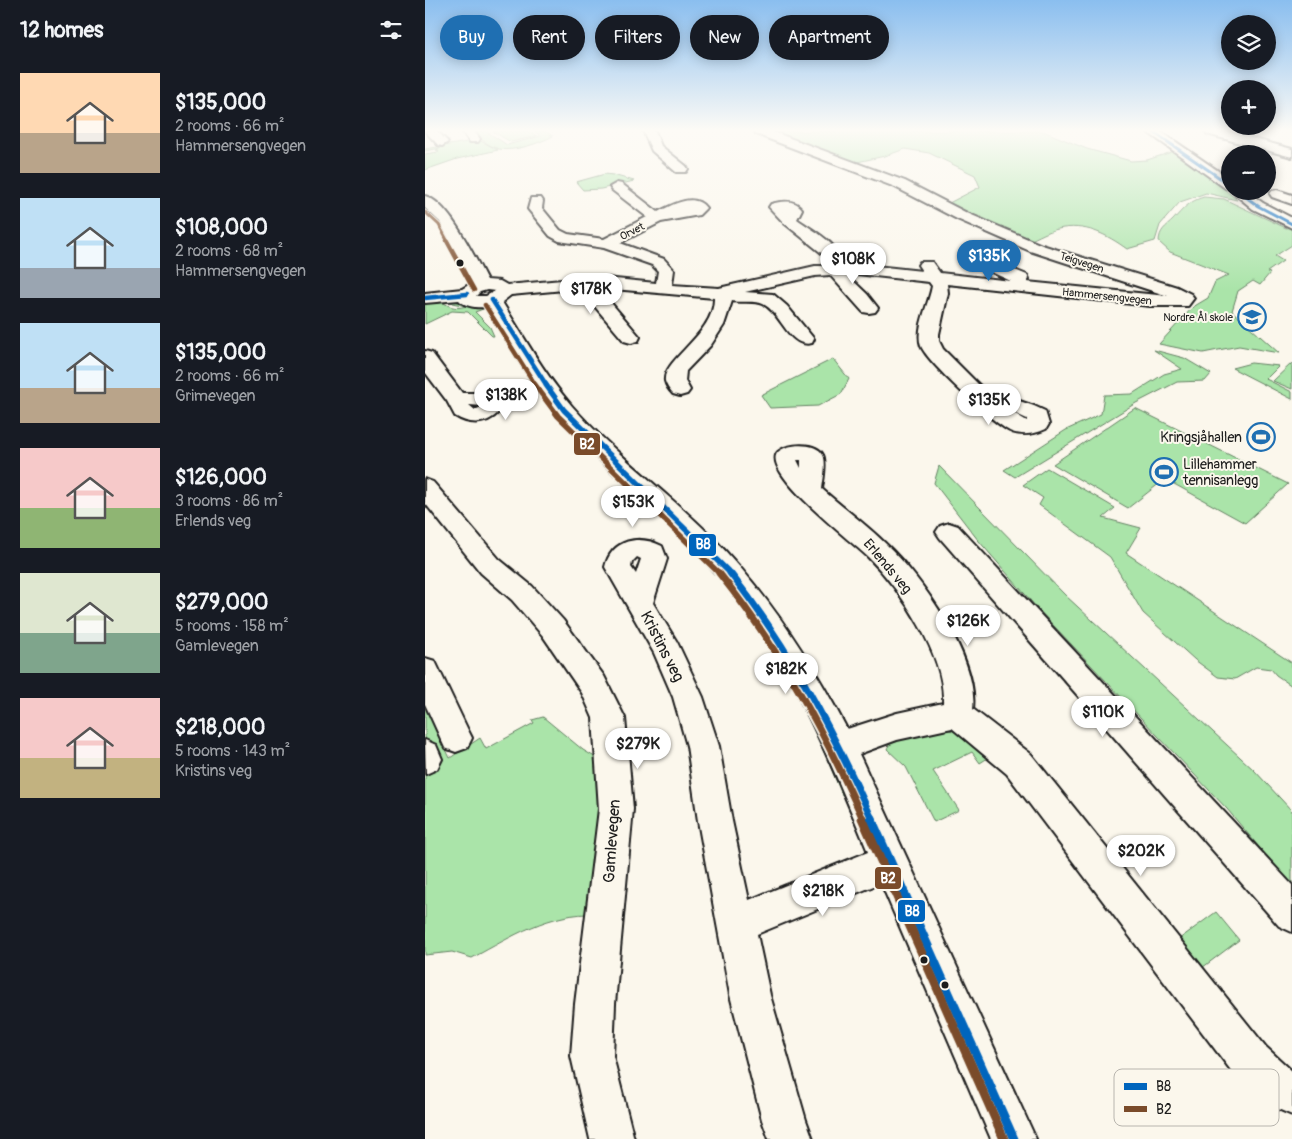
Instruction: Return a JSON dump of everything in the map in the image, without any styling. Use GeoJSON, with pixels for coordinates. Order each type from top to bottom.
{"type":"FeatureCollection","features":[{"type":"Feature","properties":{"kind":"street","name":"Teigvegen"},"geometry":{"type":"LineString","coordinates":[[899,184],[962,216],[1037,248],[1171,291],[1185,298]]}},
{"type":"Feature","properties":{"kind":"street","name":"Orvet"},"geometry":{"type":"LineString","coordinates":[[606,244],[657,218],[617,187]]}},
{"type":"Feature","properties":{"kind":"street"},"geometry":{"type":"LineString","coordinates":[[1277,194],[1292,200]]}},
{"type":"Feature","properties":{"kind":"street"},"geometry":{"type":"LineString","coordinates":[[425,200],[446,220],[486,293],[545,387],[576,423],[696,536],[748,594],[791,656],[840,747],[1014,1139]]}},
{"type":"Feature","properties":{"kind":"street"},"geometry":{"type":"LineString","coordinates":[[1250,200],[1292,224]]}},
{"type":"Feature","properties":{"kind":"street"},"geometry":{"type":"LineString","coordinates":[[536,201],[535,209],[555,232],[564,238],[606,244],[658,262],[666,270],[662,288]]}},
{"type":"Feature","properties":{"kind":"street"},"geometry":{"type":"LineString","coordinates":[[789,220],[835,257],[835,269],[850,288],[864,299],[869,308]]}},
{"type":"Feature","properties":{"kind":"street"},"geometry":{"type":"LineString","coordinates":[[973,258],[1021,278],[1026,282],[1027,287]]}},
{"type":"Feature","properties":{"kind":"street"},"geometry":{"type":"LineString","coordinates":[[918,260],[929,268],[932,278],[940,286],[929,338],[931,347],[954,372],[979,394]]}},
{"type":"Feature","properties":{"kind":"street","name":"Hammersengvegen"},"geometry":{"type":"LineString","coordinates":[[425,298],[595,282],[721,295],[815,271],[857,269],[1150,301],[1182,302],[1185,298]]}},
{"type":"Feature","properties":{"kind":"street"},"geometry":{"type":"LineString","coordinates":[[595,282],[592,292],[631,337]]}},
{"type":"Feature","properties":{"kind":"street"},"geometry":{"type":"LineString","coordinates":[[680,390],[675,381],[676,370],[704,341],[711,330],[721,312],[721,295],[767,298],[781,310],[805,339]]}},
{"type":"Feature","properties":{"kind":"street"},"geometry":{"type":"LineString","coordinates":[[425,357],[445,387],[456,399]]}},
{"type":"Feature","properties":{"kind":"street","name":"Gamlevegen"},"geometry":{"type":"LineString","coordinates":[[425,487],[453,523],[491,566],[521,593],[553,628],[593,685],[609,718],[616,809],[595,1004],[593,1056],[612,1139]]}},
{"type":"Feature","properties":{"kind":"street","name":"Erlends veg"},"geometry":{"type":"LineString","coordinates":[[809,490],[880,552],[895,570],[932,625],[953,664],[960,702],[957,714]]}},
{"type":"Feature","properties":{"kind":"street"},"geometry":{"type":"LineString","coordinates":[[949,532],[1292,913]]}},
{"type":"Feature","properties":{"kind":"street","name":"Kristins veg"},"geometry":{"type":"LineString","coordinates":[[640,602],[667,650],[688,697],[703,746],[715,821],[750,995],[784,1120],[791,1139]]}},
{"type":"Feature","properties":{"kind":"street"},"geometry":{"type":"LineString","coordinates":[[425,670],[456,738]]}},
{"type":"Feature","properties":{"kind":"street"},"geometry":{"type":"LineString","coordinates":[[840,747],[885,729],[957,714],[1019,764],[1251,1062],[1259,1069]]}},
{"type":"Feature","properties":{"kind":"street"},"geometry":{"type":"LineString","coordinates":[[736,924],[890,861]]}},
{"type":"Feature","properties":{"kind":"street"},"geometry":{"type":"LineString","coordinates":[[1279,1088],[1292,1093]]}},
{"type":"Feature","properties":{"kind":"green space"},"geometry":{"type":"Polygon","coordinates":[[[578,184],[621,184],[601,189],[583,190],[578,184]]]}},
{"type":"Feature","properties":{"kind":"green space"},"geometry":{"type":"Polygon","coordinates":[[[979,184],[1218,184],[1221,186],[1221,196],[1206,193],[1180,202],[1160,225],[1155,241],[1127,249],[1103,234],[1077,227],[1054,230],[1029,241],[949,203],[980,187],[979,184]]]}},
{"type":"Feature","properties":{"kind":"green space"},"geometry":{"type":"Polygon","coordinates":[[[1204,197],[1226,200],[1286,228],[1292,227],[1292,245],[1275,256],[1283,261],[1267,272],[1270,273],[1260,285],[1253,281],[1238,291],[1232,311],[1279,353],[1239,346],[1203,353],[1159,344],[1193,307],[1208,298],[1215,282],[1229,275],[1170,252],[1159,242],[1163,229],[1194,201],[1204,197]]]}},
{"type":"Feature","properties":{"kind":"green space"},"geometry":{"type":"Polygon","coordinates":[[[438,299],[455,307],[466,306],[452,303],[451,300],[483,309],[475,312],[490,327],[494,336],[468,312],[452,311],[425,324],[425,301],[438,299]]]}},
{"type":"Feature","properties":{"kind":"green space"},"geometry":{"type":"Polygon","coordinates":[[[486,312],[500,327],[524,371],[557,414],[666,518],[748,610],[808,708],[847,795],[842,795],[794,690],[775,657],[732,595],[681,537],[556,416],[532,384],[521,367],[497,326],[486,312]]]}},
{"type":"Feature","properties":{"kind":"green space"},"geometry":{"type":"Polygon","coordinates":[[[1154,350],[1184,358],[1211,374],[1205,381],[1177,382],[1136,403],[1015,477],[1004,470],[1066,430],[1101,414],[1104,395],[1132,394],[1164,374],[1182,369],[1154,350]]]}},
{"type":"Feature","properties":{"kind":"green space"},"geometry":{"type":"Polygon","coordinates":[[[833,359],[849,379],[841,394],[818,406],[770,408],[761,395],[833,359]]]}},
{"type":"Feature","properties":{"kind":"green space"},"geometry":{"type":"Polygon","coordinates":[[[1251,363],[1279,366],[1266,379],[1292,392],[1292,399],[1232,368],[1251,363]]]}},
{"type":"Feature","properties":{"kind":"green space"},"geometry":{"type":"Polygon","coordinates":[[[1292,363],[1292,389],[1273,381],[1292,363]]]}},
{"type":"Feature","properties":{"kind":"green space","name":"Lillehammer tennisanlegg"},"geometry":{"type":"Polygon","coordinates":[[[1135,408],[1288,484],[1245,523],[1165,479],[1128,508],[1053,464],[1135,408]]]}},
{"type":"Feature","properties":{"kind":"green space"},"geometry":{"type":"Polygon","coordinates":[[[939,466],[1065,595],[1254,770],[1292,811],[1292,886],[1227,809],[1037,608],[978,540],[934,483],[939,466]]]}},
{"type":"Feature","properties":{"kind":"green space"},"geometry":{"type":"Polygon","coordinates":[[[1047,468],[1115,508],[1103,518],[1141,528],[1126,553],[1292,663],[1292,686],[1276,675],[1271,669],[1256,667],[1235,679],[1218,677],[1195,660],[1143,613],[1110,557],[1039,505],[1043,498],[1023,485],[1047,468]]]}},
{"type":"Feature","properties":{"kind":"green space"},"geometry":{"type":"Polygon","coordinates":[[[425,706],[450,758],[480,738],[486,749],[534,723],[532,720],[543,717],[583,750],[598,759],[607,773],[597,914],[580,914],[547,921],[517,934],[472,958],[452,952],[425,955],[425,767],[434,761],[425,738],[425,706]]]}},
{"type":"Feature","properties":{"kind":"green space"},"geometry":{"type":"Polygon","coordinates":[[[945,729],[965,734],[994,754],[980,763],[972,752],[933,771],[959,810],[934,822],[906,767],[887,749],[893,737],[945,729]]]}},
{"type":"Feature","properties":{"kind":"green space"},"geometry":{"type":"Polygon","coordinates":[[[1216,912],[1239,940],[1194,974],[1171,945],[1216,912]]]}},
{"type":"Feature","properties":{"kind":"transit line","name":"B8"},"geometry":{"type":"LineString","coordinates":[[1250,200],[1292,224]]}},
{"type":"Feature","properties":{"kind":"transit line","name":"B2"},"geometry":{"type":"LineString","coordinates":[[425,212],[439,225],[474,290]]}},
{"type":"Feature","properties":{"kind":"transit line","name":"B8"},"geometry":{"type":"LineString","coordinates":[[425,298],[467,294]]}},
{"type":"Feature","properties":{"kind":"transit line","name":"B8"},"geometry":{"type":"LineString","coordinates":[[492,300],[531,364],[564,410],[724,565],[754,602],[780,641],[804,680],[846,762],[1014,1139]]}},
{"type":"Feature","properties":{"kind":"transit line","name":"B2"},"geometry":{"type":"LineString","coordinates":[[485,305],[524,369],[558,416],[717,571],[773,646],[797,685],[839,767],[1004,1139]]}},
{"type":"Feature","properties":{"kind":"place","name":"Nordre Ål skole"},"geometry":{"type":"Point","coordinates":[1252,317]}},
{"type":"Feature","properties":{"kind":"place","name":"Kringsjåhallen"},"geometry":{"type":"Point","coordinates":[1261,437]}},
{"type":"Feature","properties":{"kind":"place","name":"Lillehammer tennisanlegg"},"geometry":{"type":"Point","coordinates":[1164,472]}}]}
